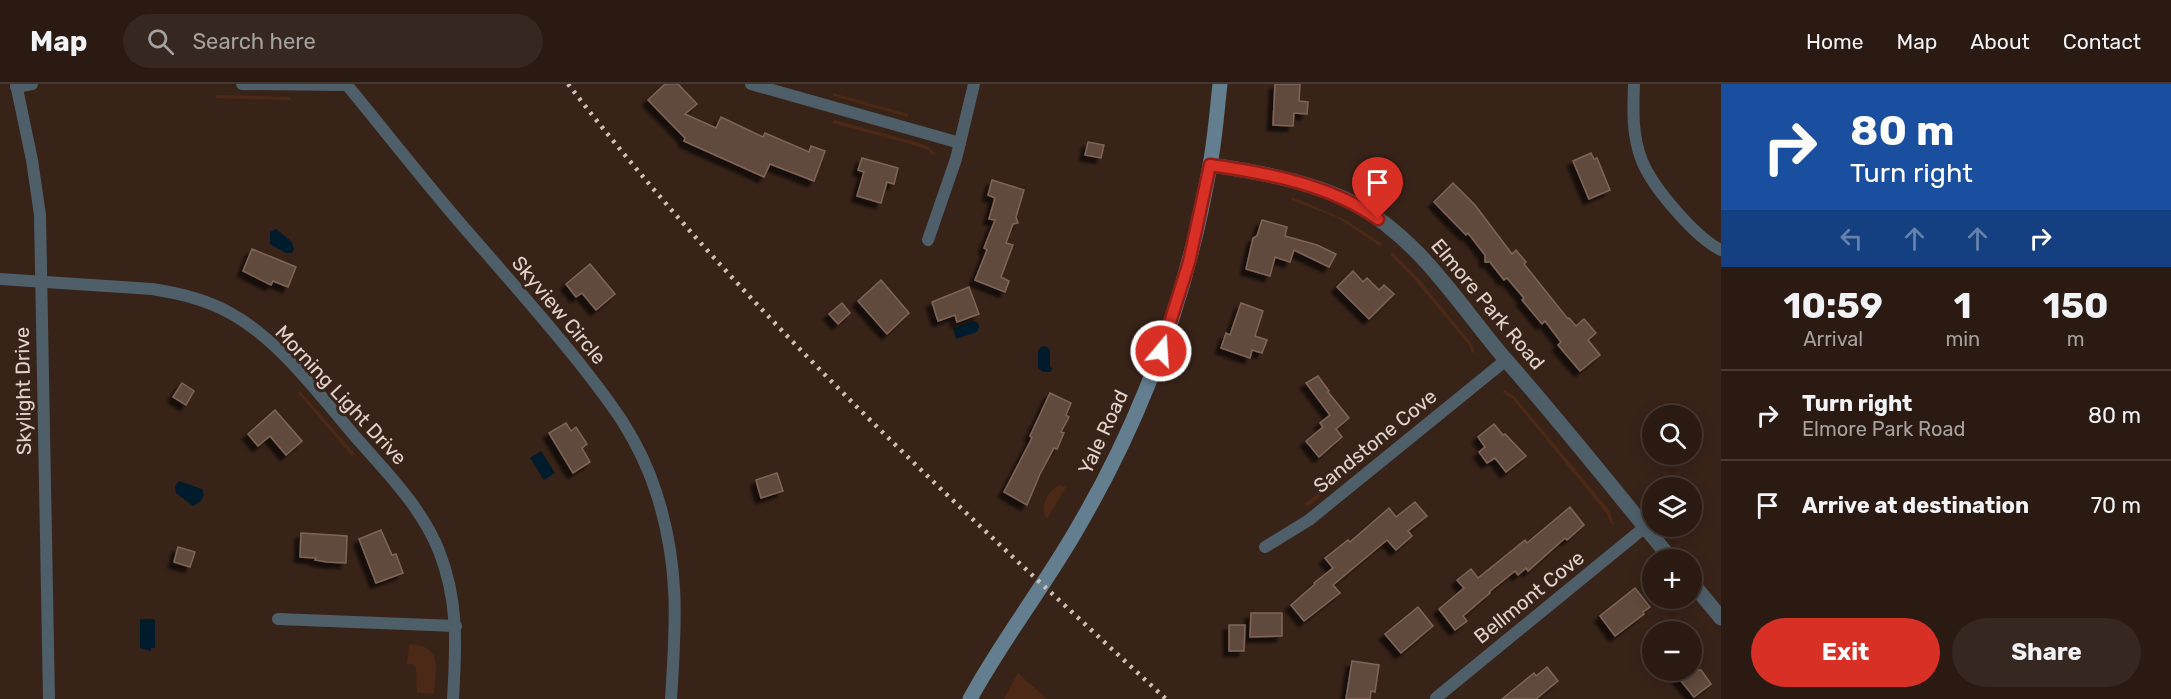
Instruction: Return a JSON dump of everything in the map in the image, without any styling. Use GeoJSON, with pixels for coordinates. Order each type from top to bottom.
{"type":"FeatureCollection","features":[{"type":"Feature","properties":{"kind":"main road","name":"Yale Road"},"geometry":{"type":"LineString","coordinates":[[970,699],[1004,641],[1081,522],[1128,433],[1161,351],[1189,262],[1210,165],[1220,84]]}},
{"type":"Feature","properties":{"kind":"street"},"geometry":{"type":"LineString","coordinates":[[16,86],[32,84]]}},
{"type":"Feature","properties":{"kind":"street","name":"Skyview Circle"},"geometry":{"type":"LineString","coordinates":[[242,84],[347,85],[456,219],[540,315],[618,412],[637,446],[656,492],[671,552],[676,617],[671,699]]}},
{"type":"Feature","properties":{"kind":"street"},"geometry":{"type":"LineString","coordinates":[[751,84],[960,143]]}},
{"type":"Feature","properties":{"kind":"street"},"geometry":{"type":"LineString","coordinates":[[928,240],[960,143],[974,84]]}},
{"type":"Feature","properties":{"kind":"street"},"geometry":{"type":"LineString","coordinates":[[1634,84],[1635,138],[1647,171],[1685,221],[1709,244],[1721,250]]}},
{"type":"Feature","properties":{"kind":"street","name":"Skylight Drive"},"geometry":{"type":"LineString","coordinates":[[16,86],[38,195],[49,699]]}},
{"type":"Feature","properties":{"kind":"street","name":"Elmore Park Road"},"geometry":{"type":"LineString","coordinates":[[1210,165],[1240,169],[1326,191],[1366,211],[1413,247],[1642,523]]}},
{"type":"Feature","properties":{"kind":"street","name":"Morning Light Drive"},"geometry":{"type":"LineString","coordinates":[[0,279],[152,289],[177,293],[230,313],[269,342],[308,381],[425,521],[439,550],[453,600],[456,626],[453,699]]}},
{"type":"Feature","properties":{"kind":"street","name":"Sandstone Cove"},"geometry":{"type":"LineString","coordinates":[[1265,547],[1309,520],[1506,360]]}},
{"type":"Feature","properties":{"kind":"street","name":"Bellmont Cove"},"geometry":{"type":"LineString","coordinates":[[1436,698],[1642,529]]}},
{"type":"Feature","properties":{"kind":"street","name":"Elmore Park Road"},"geometry":{"type":"LineString","coordinates":[[1653,537],[1663,549]]}},
{"type":"Feature","properties":{"kind":"street"},"geometry":{"type":"LineString","coordinates":[[1702,595],[1720,617]]}},
{"type":"Feature","properties":{"kind":"street"},"geometry":{"type":"LineString","coordinates":[[278,619],[456,626]]}},
{"type":"Feature","properties":{"kind":"shaded area"},"geometry":{"type":"Polygon","coordinates":[[[833,93],[908,114],[908,117],[833,96],[833,93]]]}},
{"type":"Feature","properties":{"kind":"shaded area"},"geometry":{"type":"Polygon","coordinates":[[[217,95],[290,97],[290,100],[216,98],[217,95]]]}},
{"type":"Feature","properties":{"kind":"shaded area"},"geometry":{"type":"Polygon","coordinates":[[[834,120],[922,144],[929,147],[935,154],[932,155],[928,150],[917,146],[832,123],[834,120]]]}},
{"type":"Feature","properties":{"kind":"shaded area"},"geometry":{"type":"Polygon","coordinates":[[[1292,197],[1346,220],[1382,244],[1380,246],[1338,218],[1291,200],[1292,197]]]}},
{"type":"Feature","properties":{"kind":"shaded area"},"geometry":{"type":"Polygon","coordinates":[[[1392,252],[1417,277],[1472,344],[1475,352],[1472,353],[1469,345],[1413,278],[1390,255],[1392,252]]]}},
{"type":"Feature","properties":{"kind":"shaded area"},"geometry":{"type":"Polygon","coordinates":[[[1504,390],[1515,397],[1610,511],[1614,524],[1611,524],[1607,514],[1513,399],[1503,393],[1504,390]]]}},
{"type":"Feature","properties":{"kind":"shaded area"},"geometry":{"type":"Polygon","coordinates":[[[300,391],[355,454],[352,456],[298,393],[300,391]]]}},
{"type":"Feature","properties":{"kind":"shaded area"},"geometry":{"type":"Polygon","coordinates":[[[1361,459],[1363,462],[1307,507],[1305,504],[1361,459]]]}},
{"type":"Feature","properties":{"kind":"shaded area"},"geometry":{"type":"Polygon","coordinates":[[[1059,485],[1066,487],[1047,519],[1044,505],[1051,492],[1059,485]]]}},
{"type":"Feature","properties":{"kind":"shaded area"},"geometry":{"type":"Polygon","coordinates":[[[409,644],[428,649],[433,654],[436,667],[434,694],[417,693],[416,668],[413,664],[407,664],[409,644]]]}},
{"type":"Feature","properties":{"kind":"shaded area"},"geometry":{"type":"Polygon","coordinates":[[[1018,673],[1047,699],[1004,699],[1018,673]]]}},
{"type":"Feature","properties":{"kind":"water"},"geometry":{"type":"Polygon","coordinates":[[[276,229],[292,242],[294,249],[292,253],[286,253],[270,244],[270,232],[276,229]]]}},
{"type":"Feature","properties":{"kind":"water"},"geometry":{"type":"Polygon","coordinates":[[[973,321],[978,323],[977,332],[956,339],[953,328],[973,321]]]}},
{"type":"Feature","properties":{"kind":"water"},"geometry":{"type":"Polygon","coordinates":[[[1042,346],[1050,350],[1051,372],[1043,372],[1038,368],[1038,351],[1042,346]]]}},
{"type":"Feature","properties":{"kind":"water"},"geometry":{"type":"Polygon","coordinates":[[[541,451],[555,473],[544,480],[530,458],[541,451]]]}},
{"type":"Feature","properties":{"kind":"water"},"geometry":{"type":"Polygon","coordinates":[[[179,481],[202,489],[204,495],[201,501],[193,506],[176,493],[175,486],[179,481]]]}},
{"type":"Feature","properties":{"kind":"water"},"geometry":{"type":"Polygon","coordinates":[[[140,619],[155,619],[155,648],[151,648],[151,651],[140,648],[140,619]]]}},
{"type":"Feature","properties":{"kind":"building"},"geometry":{"type":"Polygon","coordinates":[[[665,84],[678,84],[697,104],[685,114],[716,128],[721,117],[763,137],[765,133],[809,152],[811,146],[825,151],[814,181],[770,164],[764,177],[684,141],[685,138],[648,100],[665,84]]]}},
{"type":"Feature","properties":{"kind":"building"},"geometry":{"type":"Polygon","coordinates":[[[1275,84],[1300,84],[1299,101],[1308,102],[1307,114],[1294,113],[1293,126],[1273,125],[1275,84]]]}},
{"type":"Feature","properties":{"kind":"building"},"geometry":{"type":"Polygon","coordinates":[[[1088,142],[1104,145],[1101,158],[1085,155],[1088,142]]]}},
{"type":"Feature","properties":{"kind":"building"},"geometry":{"type":"Polygon","coordinates":[[[1591,153],[1594,159],[1597,158],[1610,190],[1589,199],[1573,161],[1591,153]]]}},
{"type":"Feature","properties":{"kind":"building"},"geometry":{"type":"Polygon","coordinates":[[[862,158],[898,168],[894,184],[887,182],[881,203],[857,196],[864,172],[858,170],[862,158]]]}},
{"type":"Feature","properties":{"kind":"building"},"geometry":{"type":"Polygon","coordinates":[[[992,180],[1024,190],[1016,217],[1018,223],[1013,224],[1006,243],[1013,245],[1001,277],[1009,281],[1005,292],[975,280],[987,250],[984,248],[995,220],[989,219],[995,198],[988,195],[992,180]]]}},
{"type":"Feature","properties":{"kind":"building"},"geometry":{"type":"Polygon","coordinates":[[[1453,183],[1475,205],[1512,254],[1516,250],[1526,262],[1524,264],[1568,319],[1576,326],[1584,319],[1596,333],[1588,340],[1600,355],[1580,371],[1558,345],[1561,342],[1545,321],[1542,324],[1507,278],[1504,280],[1490,262],[1485,262],[1485,255],[1468,233],[1466,235],[1434,202],[1453,183]]]}},
{"type":"Feature","properties":{"kind":"building"},"geometry":{"type":"Polygon","coordinates":[[[1262,220],[1287,227],[1285,236],[1317,245],[1336,254],[1329,267],[1294,250],[1290,262],[1275,257],[1270,276],[1246,269],[1253,238],[1257,236],[1262,220]]]}},
{"type":"Feature","properties":{"kind":"building"},"geometry":{"type":"Polygon","coordinates":[[[252,249],[296,267],[288,287],[273,281],[271,285],[243,271],[252,249]]]}},
{"type":"Feature","properties":{"kind":"building"},"geometry":{"type":"Polygon","coordinates":[[[590,264],[615,294],[596,310],[582,293],[576,297],[566,284],[590,264]]]}},
{"type":"Feature","properties":{"kind":"building"},"geometry":{"type":"Polygon","coordinates":[[[1353,271],[1363,282],[1367,278],[1379,290],[1384,285],[1394,294],[1369,319],[1337,287],[1353,271]]]}},
{"type":"Feature","properties":{"kind":"building"},"geometry":{"type":"Polygon","coordinates":[[[881,280],[909,313],[887,334],[858,301],[881,280]]]}},
{"type":"Feature","properties":{"kind":"building"},"geometry":{"type":"Polygon","coordinates":[[[969,287],[979,314],[957,322],[955,315],[938,321],[932,302],[969,287]]]}},
{"type":"Feature","properties":{"kind":"building"},"geometry":{"type":"Polygon","coordinates":[[[842,303],[850,313],[838,324],[829,314],[842,303]]]}},
{"type":"Feature","properties":{"kind":"building"},"geometry":{"type":"Polygon","coordinates":[[[1241,303],[1263,311],[1255,336],[1267,340],[1262,353],[1252,350],[1250,358],[1221,348],[1226,333],[1230,335],[1241,303]]]}},
{"type":"Feature","properties":{"kind":"building"},"geometry":{"type":"Polygon","coordinates":[[[1318,376],[1349,418],[1336,429],[1342,437],[1319,457],[1306,441],[1323,427],[1320,423],[1330,415],[1306,383],[1318,376]]]}},
{"type":"Feature","properties":{"kind":"building"},"geometry":{"type":"Polygon","coordinates":[[[182,383],[194,391],[186,405],[173,397],[182,383]]]}},
{"type":"Feature","properties":{"kind":"building"},"geometry":{"type":"Polygon","coordinates":[[[1050,393],[1071,403],[1066,415],[1069,417],[1061,432],[1064,433],[1057,449],[1054,448],[1040,474],[1027,505],[1004,492],[1032,438],[1030,436],[1050,393]]]}},
{"type":"Feature","properties":{"kind":"building"},"geometry":{"type":"Polygon","coordinates":[[[275,410],[302,441],[286,455],[270,436],[258,446],[248,434],[275,410]]]}},
{"type":"Feature","properties":{"kind":"building"},"geometry":{"type":"Polygon","coordinates":[[[566,423],[571,431],[576,427],[587,444],[582,448],[590,462],[573,473],[549,433],[566,423]]]}},
{"type":"Feature","properties":{"kind":"building"},"geometry":{"type":"Polygon","coordinates":[[[1494,424],[1526,456],[1506,472],[1495,458],[1487,463],[1479,452],[1485,447],[1478,437],[1494,424]]]}},
{"type":"Feature","properties":{"kind":"building"},"geometry":{"type":"Polygon","coordinates":[[[777,473],[783,491],[761,498],[756,480],[777,473]]]}},
{"type":"Feature","properties":{"kind":"building"},"geometry":{"type":"Polygon","coordinates":[[[1415,502],[1427,516],[1408,531],[1412,536],[1396,550],[1387,540],[1333,585],[1340,593],[1304,621],[1291,605],[1333,568],[1325,558],[1348,540],[1350,542],[1389,508],[1396,517],[1415,502]]]}},
{"type":"Feature","properties":{"kind":"building"},"geometry":{"type":"Polygon","coordinates":[[[1570,507],[1584,525],[1567,540],[1565,538],[1528,571],[1526,568],[1518,575],[1515,571],[1489,592],[1463,616],[1467,621],[1455,630],[1439,609],[1464,588],[1457,580],[1471,569],[1478,578],[1525,540],[1527,543],[1570,507]]]}},
{"type":"Feature","properties":{"kind":"building"},"geometry":{"type":"Polygon","coordinates":[[[381,530],[392,555],[396,554],[403,573],[376,583],[359,539],[381,530]]]}},
{"type":"Feature","properties":{"kind":"building"},"geometry":{"type":"Polygon","coordinates":[[[301,533],[347,536],[346,563],[300,557],[301,533]]]}},
{"type":"Feature","properties":{"kind":"building"},"geometry":{"type":"Polygon","coordinates":[[[178,547],[195,552],[190,567],[174,562],[178,547]]]}},
{"type":"Feature","properties":{"kind":"building"},"geometry":{"type":"Polygon","coordinates":[[[1635,588],[1642,597],[1642,609],[1647,609],[1615,636],[1600,616],[1635,588]]]}},
{"type":"Feature","properties":{"kind":"building"},"geometry":{"type":"Polygon","coordinates":[[[1418,607],[1433,626],[1401,653],[1385,634],[1418,607]]]}},
{"type":"Feature","properties":{"kind":"building"},"geometry":{"type":"Polygon","coordinates":[[[1251,613],[1282,613],[1282,636],[1250,637],[1251,613]]]}},
{"type":"Feature","properties":{"kind":"building"},"geometry":{"type":"Polygon","coordinates":[[[1229,625],[1245,625],[1244,651],[1229,651],[1229,625]]]}},
{"type":"Feature","properties":{"kind":"building"},"geometry":{"type":"Polygon","coordinates":[[[1352,661],[1379,665],[1375,692],[1371,691],[1370,699],[1346,699],[1352,661]]]}},
{"type":"Feature","properties":{"kind":"building"},"geometry":{"type":"Polygon","coordinates":[[[1547,667],[1558,681],[1536,699],[1502,699],[1534,673],[1536,676],[1547,667]]]}},
{"type":"Feature","properties":{"kind":"building"},"geometry":{"type":"Polygon","coordinates":[[[1702,671],[1711,684],[1694,697],[1681,681],[1702,681],[1702,671]]]}},
{"type":"Feature","properties":{"kind":"railway"},"geometry":{"type":"LineString","coordinates":[[568,84],[635,168],[779,327],[931,479],[1166,699]]}},
{"type":"Feature","properties":{"kind":"route"},"geometry":{"type":"LineString","coordinates":[[1161,351],[1189,262],[1210,165],[1240,169],[1326,191],[1355,204],[1378,219]]}}]}
